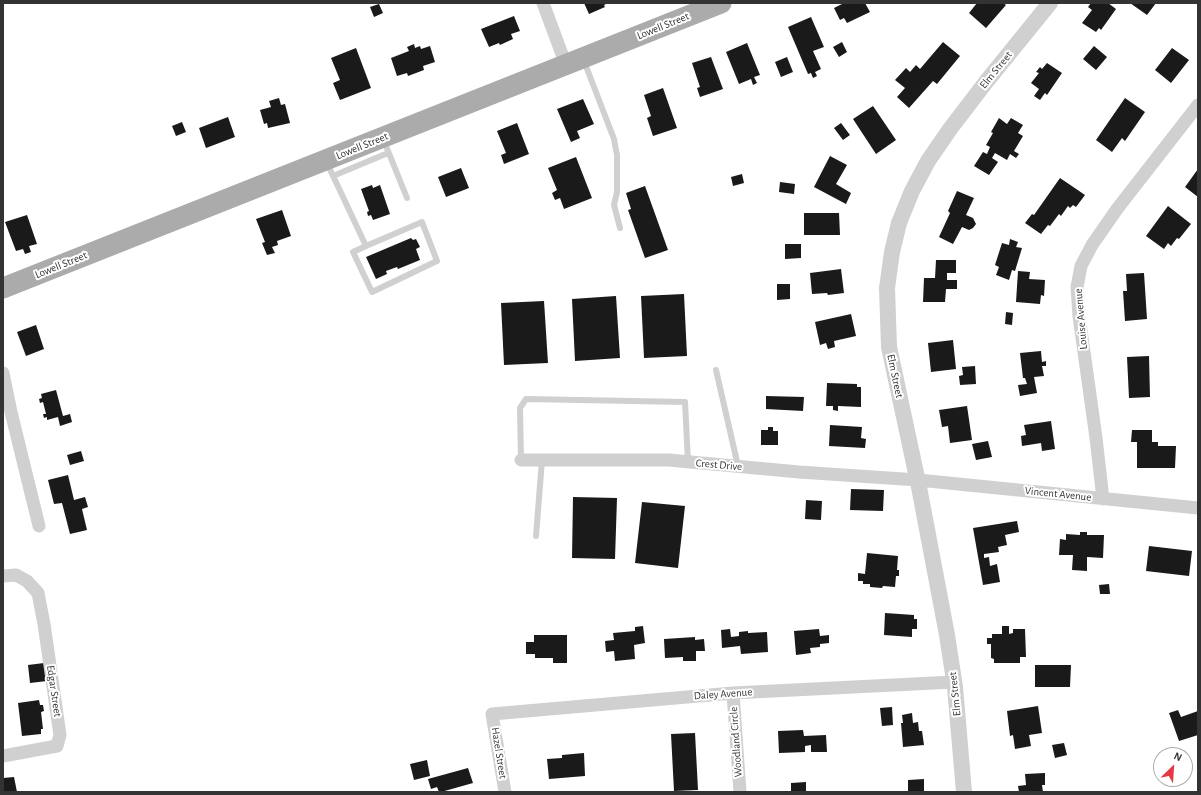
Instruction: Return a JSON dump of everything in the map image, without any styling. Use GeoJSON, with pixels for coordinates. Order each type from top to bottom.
{"type":"FeatureCollection","features":[{"type":"Feature","properties":{"kind":"main road","name":"Lowell Street"},"geometry":{"type":"LineString","coordinates":[[3,288],[329,168],[385,145],[574,61],[721,3]]}},
{"type":"Feature","properties":{"kind":"street"},"geometry":{"type":"LineString","coordinates":[[543,3],[574,61]]}},
{"type":"Feature","properties":{"kind":"street","name":"Elm Street"},"geometry":{"type":"LineString","coordinates":[[964,792],[954,682],[934,559],[889,347],[887,288],[892,252],[899,223],[912,191],[928,161],[981,88],[1050,3]]}},
{"type":"Feature","properties":{"kind":"street","name":"Louise Avenue"},"geometry":{"type":"LineString","coordinates":[[1103,499],[1079,316],[1077,287],[1080,266],[1092,245],[1117,209],[1198,105]]}},
{"type":"Feature","properties":{"kind":"street"},"geometry":{"type":"LineString","coordinates":[[3,373],[39,526]]}},
{"type":"Feature","properties":{"kind":"street","name":"Crest Drive"},"geometry":{"type":"LineString","coordinates":[[521,460],[669,460],[918,480]]}},
{"type":"Feature","properties":{"kind":"street","name":"Vincent Avenue"},"geometry":{"type":"LineString","coordinates":[[918,480],[1103,499],[1197,506]]}},
{"type":"Feature","properties":{"kind":"street","name":"Edgar Street"},"geometry":{"type":"LineString","coordinates":[[3,576],[16,575],[30,584],[38,593],[60,735],[57,746],[3,756]]}},
{"type":"Feature","properties":{"kind":"street","name":"Daley Avenue"},"geometry":{"type":"LineString","coordinates":[[492,714],[733,693],[954,682]]}},
{"type":"Feature","properties":{"kind":"street","name":"Woodland Circle"},"geometry":{"type":"LineString","coordinates":[[733,693],[740,792]]}},
{"type":"Feature","properties":{"kind":"street","name":"Hazel Street"},"geometry":{"type":"LineString","coordinates":[[492,714],[506,792]]}},
{"type":"Feature","properties":{"kind":"lane"},"geometry":{"type":"LineString","coordinates":[[574,61],[614,139],[617,154],[617,192],[614,205],[620,228]]}},
{"type":"Feature","properties":{"kind":"lane"},"geometry":{"type":"LineString","coordinates":[[385,145],[407,198]]}},
{"type":"Feature","properties":{"kind":"lane"},"geometry":{"type":"LineString","coordinates":[[329,168],[366,246]]}},
{"type":"Feature","properties":{"kind":"lane"},"geometry":{"type":"LineString","coordinates":[[422,222],[437,261],[372,292],[352,252],[366,246],[422,222]]}},
{"type":"Feature","properties":{"kind":"lane"},"geometry":{"type":"LineString","coordinates":[[716,370],[738,466]]}},
{"type":"Feature","properties":{"kind":"lane"},"geometry":{"type":"LineString","coordinates":[[521,460],[520,408],[526,399],[685,402],[688,462]]}},
{"type":"Feature","properties":{"kind":"lane"},"geometry":{"type":"LineString","coordinates":[[536,536],[542,460]]}},
{"type":"Feature","properties":{"kind":"building"},"geometry":{"type":"Polygon","coordinates":[[[584,3],[608,3],[604,5],[605,7],[589,14],[584,3]]]}},
{"type":"Feature","properties":{"kind":"building"},"geometry":{"type":"Polygon","coordinates":[[[844,3],[865,3],[870,12],[847,23],[844,18],[840,20],[834,8],[844,3]]]}},
{"type":"Feature","properties":{"kind":"building"},"geometry":{"type":"Polygon","coordinates":[[[977,3],[1003,3],[1006,5],[986,28],[969,13],[977,3]]]}},
{"type":"Feature","properties":{"kind":"building"},"geometry":{"type":"Polygon","coordinates":[[[1091,3],[1108,3],[1116,9],[1101,30],[1099,28],[1096,32],[1082,23],[1092,10],[1088,7],[1091,3]]]}},
{"type":"Feature","properties":{"kind":"building"},"geometry":{"type":"Polygon","coordinates":[[[1130,3],[1156,3],[1147,15],[1130,3]]]}},
{"type":"Feature","properties":{"kind":"building"},"geometry":{"type":"Polygon","coordinates":[[[379,4],[383,13],[374,17],[370,7],[379,4]]]}},
{"type":"Feature","properties":{"kind":"building"},"geometry":{"type":"Polygon","coordinates":[[[514,16],[520,31],[511,34],[513,39],[500,45],[499,43],[489,47],[481,29],[514,16]]]}},
{"type":"Feature","properties":{"kind":"building"},"geometry":{"type":"Polygon","coordinates":[[[811,17],[824,47],[813,51],[821,69],[815,72],[817,76],[813,78],[811,73],[808,74],[788,27],[811,17]]]}},
{"type":"Feature","properties":{"kind":"building"},"geometry":{"type":"Polygon","coordinates":[[[842,42],[847,52],[839,57],[833,47],[842,42]]]}},
{"type":"Feature","properties":{"kind":"building"},"geometry":{"type":"Polygon","coordinates":[[[943,42],[960,56],[937,84],[933,81],[909,108],[897,97],[905,88],[895,80],[906,68],[910,72],[916,65],[920,69],[943,42]]]}},
{"type":"Feature","properties":{"kind":"building"},"geometry":{"type":"Polygon","coordinates":[[[747,43],[760,75],[754,77],[757,83],[753,85],[751,79],[739,84],[726,52],[747,43]]]}},
{"type":"Feature","properties":{"kind":"building"},"geometry":{"type":"Polygon","coordinates":[[[414,44],[415,48],[420,46],[421,49],[430,46],[435,62],[423,66],[424,70],[408,76],[407,73],[397,76],[391,58],[409,51],[407,47],[414,44]]]}},
{"type":"Feature","properties":{"kind":"building"},"geometry":{"type":"Polygon","coordinates":[[[1094,46],[1107,57],[1096,70],[1083,59],[1094,46]]]}},
{"type":"Feature","properties":{"kind":"building"},"geometry":{"type":"Polygon","coordinates":[[[356,48],[371,88],[340,100],[333,83],[340,80],[331,58],[356,48]]]}},
{"type":"Feature","properties":{"kind":"building"},"geometry":{"type":"Polygon","coordinates":[[[1172,48],[1189,60],[1171,83],[1155,70],[1172,48]]]}},
{"type":"Feature","properties":{"kind":"building"},"geometry":{"type":"Polygon","coordinates":[[[711,57],[723,89],[700,97],[697,88],[700,87],[692,63],[711,57]]]}},
{"type":"Feature","properties":{"kind":"building"},"geometry":{"type":"Polygon","coordinates":[[[787,57],[793,72],[781,77],[775,62],[787,57]]]}},
{"type":"Feature","properties":{"kind":"building"},"geometry":{"type":"Polygon","coordinates":[[[1047,63],[1062,73],[1047,95],[1045,93],[1040,100],[1034,96],[1039,89],[1031,83],[1039,73],[1036,72],[1040,67],[1042,69],[1047,63]]]}},
{"type":"Feature","properties":{"kind":"building"},"geometry":{"type":"Polygon","coordinates":[[[663,88],[677,128],[653,136],[647,118],[651,116],[644,95],[663,88]]]}},
{"type":"Feature","properties":{"kind":"building"},"geometry":{"type":"Polygon","coordinates":[[[279,98],[281,105],[285,104],[290,123],[268,128],[267,123],[264,124],[260,110],[271,107],[269,101],[279,98]]]}},
{"type":"Feature","properties":{"kind":"building"},"geometry":{"type":"Polygon","coordinates":[[[1125,98],[1145,112],[1125,141],[1122,138],[1112,152],[1096,140],[1125,98]]]}},
{"type":"Feature","properties":{"kind":"building"},"geometry":{"type":"Polygon","coordinates":[[[583,99],[594,124],[577,131],[580,138],[571,142],[557,109],[583,99]]]}},
{"type":"Feature","properties":{"kind":"building"},"geometry":{"type":"Polygon","coordinates":[[[873,106],[896,140],[876,154],[853,119],[873,106]]]}},
{"type":"Feature","properties":{"kind":"building"},"geometry":{"type":"Polygon","coordinates":[[[228,117],[235,137],[206,148],[199,128],[228,117]]]}},
{"type":"Feature","properties":{"kind":"building"},"geometry":{"type":"Polygon","coordinates":[[[999,118],[1007,124],[1011,118],[1023,125],[1018,133],[1023,136],[1014,151],[1019,154],[1016,158],[1010,154],[1007,160],[995,153],[992,158],[998,162],[989,175],[974,166],[983,152],[987,154],[990,147],[986,145],[999,118]]]}},
{"type":"Feature","properties":{"kind":"building"},"geometry":{"type":"Polygon","coordinates":[[[182,122],[186,132],[176,136],[172,126],[182,122]]]}},
{"type":"Feature","properties":{"kind":"building"},"geometry":{"type":"Polygon","coordinates":[[[517,123],[529,154],[504,164],[501,155],[506,153],[497,131],[517,123]]]}},
{"type":"Feature","properties":{"kind":"building"},"geometry":{"type":"Polygon","coordinates":[[[841,123],[850,135],[843,140],[834,128],[841,123]]]}},
{"type":"Feature","properties":{"kind":"building"},"geometry":{"type":"Polygon","coordinates":[[[830,156],[847,165],[836,184],[851,193],[846,204],[814,187],[830,156]]]}},
{"type":"Feature","properties":{"kind":"building"},"geometry":{"type":"Polygon","coordinates":[[[576,157],[592,198],[564,209],[560,198],[555,200],[552,193],[557,190],[548,168],[576,157]]]}},
{"type":"Feature","properties":{"kind":"building"},"geometry":{"type":"Polygon","coordinates":[[[461,168],[469,188],[446,197],[438,177],[461,168]]]}},
{"type":"Feature","properties":{"kind":"building"},"geometry":{"type":"Polygon","coordinates":[[[1198,169],[1198,197],[1185,187],[1198,169]]]}},
{"type":"Feature","properties":{"kind":"building"},"geometry":{"type":"Polygon","coordinates":[[[742,174],[744,183],[733,186],[731,177],[742,174]]]}},
{"type":"Feature","properties":{"kind":"building"},"geometry":{"type":"Polygon","coordinates":[[[1060,178],[1085,195],[1076,207],[1073,205],[1070,208],[1068,206],[1061,216],[1059,214],[1050,226],[1048,225],[1041,234],[1025,223],[1032,214],[1034,215],[1060,178]]]}},
{"type":"Feature","properties":{"kind":"building"},"geometry":{"type":"Polygon","coordinates":[[[780,182],[795,184],[794,194],[779,192],[780,182]]]}},
{"type":"Feature","properties":{"kind":"building"},"geometry":{"type":"Polygon","coordinates":[[[372,185],[373,188],[380,185],[390,214],[373,220],[371,215],[368,216],[367,212],[369,211],[361,189],[372,185]]]}},
{"type":"Feature","properties":{"kind":"building"},"geometry":{"type":"Polygon","coordinates":[[[645,186],[668,250],[645,258],[628,210],[631,209],[626,193],[645,186]]]}},
{"type":"Feature","properties":{"kind":"building"},"geometry":{"type":"Polygon","coordinates":[[[957,191],[974,198],[966,215],[973,218],[976,224],[969,230],[962,227],[953,244],[939,237],[950,213],[948,211],[957,191]]]}},
{"type":"Feature","properties":{"kind":"building"},"geometry":{"type":"Polygon","coordinates":[[[1168,206],[1191,224],[1179,239],[1177,238],[1171,246],[1168,243],[1164,249],[1146,236],[1168,206]]]}},
{"type":"Feature","properties":{"kind":"building"},"geometry":{"type":"Polygon","coordinates":[[[282,210],[291,236],[277,241],[278,245],[272,247],[275,253],[267,255],[262,243],[265,242],[256,219],[282,210]]]}},
{"type":"Feature","properties":{"kind":"building"},"geometry":{"type":"Polygon","coordinates":[[[804,213],[839,213],[840,235],[804,235],[804,213]]]}},
{"type":"Feature","properties":{"kind":"building"},"geometry":{"type":"Polygon","coordinates":[[[27,215],[37,244],[29,246],[31,252],[25,254],[23,249],[16,251],[5,222],[27,215]]]}},
{"type":"Feature","properties":{"kind":"building"},"geometry":{"type":"Polygon","coordinates":[[[411,238],[413,240],[416,239],[420,247],[416,249],[420,260],[398,269],[397,267],[386,271],[387,274],[376,279],[366,257],[411,238]]]}},
{"type":"Feature","properties":{"kind":"building"},"geometry":{"type":"Polygon","coordinates":[[[1010,239],[1018,242],[1016,247],[1022,248],[1015,271],[1012,270],[1009,280],[996,275],[999,267],[995,265],[1002,243],[1009,245],[1010,239]]]}},
{"type":"Feature","properties":{"kind":"building"},"geometry":{"type":"Polygon","coordinates":[[[785,244],[801,244],[801,258],[785,259],[785,244]]]}},
{"type":"Feature","properties":{"kind":"building"},"geometry":{"type":"Polygon","coordinates":[[[936,260],[956,260],[956,273],[947,273],[947,280],[957,280],[957,289],[946,289],[945,302],[923,302],[924,278],[935,278],[936,260]]]}},
{"type":"Feature","properties":{"kind":"building"},"geometry":{"type":"Polygon","coordinates":[[[841,269],[844,293],[828,295],[827,293],[812,294],[810,273],[841,269]]]}},
{"type":"Feature","properties":{"kind":"building"},"geometry":{"type":"Polygon","coordinates":[[[1018,271],[1030,272],[1029,279],[1045,280],[1044,296],[1041,295],[1040,304],[1016,302],[1018,271]]]}},
{"type":"Feature","properties":{"kind":"building"},"geometry":{"type":"Polygon","coordinates":[[[1144,273],[1147,319],[1125,321],[1123,291],[1127,291],[1126,274],[1144,273]]]}},
{"type":"Feature","properties":{"kind":"building"},"geometry":{"type":"Polygon","coordinates":[[[777,284],[790,284],[790,299],[777,300],[777,284]]]}},
{"type":"Feature","properties":{"kind":"building"},"geometry":{"type":"Polygon","coordinates":[[[684,294],[687,356],[644,358],[641,296],[684,294]]]}},
{"type":"Feature","properties":{"kind":"building"},"geometry":{"type":"Polygon","coordinates":[[[616,296],[620,358],[575,361],[572,299],[616,296]]]}},
{"type":"Feature","properties":{"kind":"building"},"geometry":{"type":"Polygon","coordinates":[[[544,301],[548,363],[504,365],[501,303],[544,301]]]}},
{"type":"Feature","properties":{"kind":"building"},"geometry":{"type":"Polygon","coordinates":[[[1006,312],[1013,313],[1012,325],[1005,324],[1006,312]]]}},
{"type":"Feature","properties":{"kind":"building"},"geometry":{"type":"Polygon","coordinates":[[[851,314],[856,336],[834,341],[835,347],[828,349],[826,343],[820,345],[815,322],[851,314]]]}},
{"type":"Feature","properties":{"kind":"building"},"geometry":{"type":"Polygon","coordinates":[[[36,325],[44,349],[26,356],[17,332],[36,325]]]}},
{"type":"Feature","properties":{"kind":"building"},"geometry":{"type":"Polygon","coordinates":[[[953,340],[956,369],[931,372],[928,343],[953,340]]]}},
{"type":"Feature","properties":{"kind":"building"},"geometry":{"type":"Polygon","coordinates":[[[1041,351],[1042,362],[1046,361],[1046,366],[1042,366],[1044,376],[1034,377],[1037,393],[1020,396],[1018,385],[1027,384],[1025,378],[1023,378],[1020,353],[1041,351]]]}},
{"type":"Feature","properties":{"kind":"building"},"geometry":{"type":"Polygon","coordinates":[[[1149,356],[1150,397],[1129,398],[1127,357],[1149,356]]]}},
{"type":"Feature","properties":{"kind":"building"},"geometry":{"type":"Polygon","coordinates":[[[975,366],[976,384],[960,385],[959,376],[963,375],[962,367],[975,366]]]}},
{"type":"Feature","properties":{"kind":"building"},"geometry":{"type":"Polygon","coordinates":[[[827,383],[857,384],[857,387],[861,387],[861,407],[838,406],[838,411],[833,410],[833,406],[826,406],[827,383]]]}},
{"type":"Feature","properties":{"kind":"building"},"geometry":{"type":"Polygon","coordinates":[[[56,390],[63,416],[70,414],[72,422],[60,426],[58,417],[47,420],[47,417],[44,418],[43,414],[46,414],[43,402],[40,403],[39,399],[42,398],[41,394],[56,390]]]}},
{"type":"Feature","properties":{"kind":"building"},"geometry":{"type":"Polygon","coordinates":[[[766,396],[804,397],[803,411],[766,409],[766,396]]]}},
{"type":"Feature","properties":{"kind":"building"},"geometry":{"type":"Polygon","coordinates":[[[967,406],[972,440],[950,443],[948,426],[942,427],[939,410],[967,406]]]}},
{"type":"Feature","properties":{"kind":"building"},"geometry":{"type":"Polygon","coordinates":[[[1051,421],[1055,449],[1042,451],[1041,443],[1022,446],[1021,436],[1026,435],[1024,425],[1051,421]]]}},
{"type":"Feature","properties":{"kind":"building"},"geometry":{"type":"Polygon","coordinates":[[[830,425],[862,427],[861,438],[866,439],[865,448],[829,446],[830,425]]]}},
{"type":"Feature","properties":{"kind":"building"},"geometry":{"type":"Polygon","coordinates":[[[768,427],[773,427],[773,431],[778,431],[778,445],[761,445],[761,430],[768,430],[768,427]]]}},
{"type":"Feature","properties":{"kind":"building"},"geometry":{"type":"Polygon","coordinates":[[[1132,430],[1152,430],[1152,442],[1158,442],[1158,446],[1176,446],[1175,468],[1137,468],[1137,442],[1131,442],[1132,430]]]}},
{"type":"Feature","properties":{"kind":"building"},"geometry":{"type":"Polygon","coordinates":[[[988,441],[992,457],[976,460],[972,444],[988,441]]]}},
{"type":"Feature","properties":{"kind":"building"},"geometry":{"type":"Polygon","coordinates":[[[81,451],[84,461],[70,465],[67,455],[81,451]]]}},
{"type":"Feature","properties":{"kind":"building"},"geometry":{"type":"Polygon","coordinates":[[[68,475],[74,500],[85,497],[88,507],[82,509],[87,530],[70,534],[62,503],[54,504],[48,480],[68,475]]]}},
{"type":"Feature","properties":{"kind":"building"},"geometry":{"type":"Polygon","coordinates":[[[851,489],[884,490],[883,511],[850,510],[851,489]]]}},
{"type":"Feature","properties":{"kind":"building"},"geometry":{"type":"Polygon","coordinates":[[[573,497],[617,498],[615,559],[572,558],[573,497]]]}},
{"type":"Feature","properties":{"kind":"building"},"geometry":{"type":"Polygon","coordinates":[[[806,500],[822,501],[821,520],[805,519],[806,500]]]}},
{"type":"Feature","properties":{"kind":"building"},"geometry":{"type":"Polygon","coordinates":[[[642,502],[685,506],[678,568],[635,563],[642,502]]]}},
{"type":"Feature","properties":{"kind":"building"},"geometry":{"type":"Polygon","coordinates":[[[1017,521],[1019,532],[1005,535],[1007,545],[998,547],[999,552],[984,554],[984,558],[989,557],[990,566],[997,564],[1000,582],[983,585],[973,528],[1017,521]]]}},
{"type":"Feature","properties":{"kind":"building"},"geometry":{"type":"Polygon","coordinates":[[[1080,532],[1087,532],[1087,535],[1104,535],[1103,558],[1087,557],[1087,571],[1072,570],[1073,555],[1059,555],[1060,539],[1066,540],[1066,534],[1080,535],[1080,532]]]}},
{"type":"Feature","properties":{"kind":"building"},"geometry":{"type":"Polygon","coordinates":[[[1149,546],[1192,551],[1189,576],[1146,571],[1149,546]]]}},
{"type":"Feature","properties":{"kind":"building"},"geometry":{"type":"Polygon","coordinates":[[[867,553],[898,556],[897,570],[899,570],[899,576],[896,576],[895,587],[870,587],[870,584],[863,584],[863,581],[858,581],[858,573],[865,574],[867,553]]]}},
{"type":"Feature","properties":{"kind":"building"},"geometry":{"type":"Polygon","coordinates":[[[1109,584],[1110,594],[1100,594],[1099,585],[1109,584]]]}},
{"type":"Feature","properties":{"kind":"building"},"geometry":{"type":"Polygon","coordinates":[[[885,613],[914,615],[914,619],[917,619],[917,629],[912,629],[912,637],[884,635],[885,613]]]}},
{"type":"Feature","properties":{"kind":"building"},"geometry":{"type":"Polygon","coordinates":[[[643,626],[645,643],[634,645],[635,659],[615,661],[614,651],[606,652],[605,641],[614,640],[613,633],[635,631],[635,627],[643,626]]]}},
{"type":"Feature","properties":{"kind":"building"},"geometry":{"type":"Polygon","coordinates":[[[1002,626],[1009,626],[1009,634],[1013,633],[1013,629],[1025,629],[1026,657],[1020,657],[1020,663],[994,663],[994,659],[991,658],[991,644],[987,644],[987,638],[992,638],[992,634],[1002,634],[1002,626]]]}},
{"type":"Feature","properties":{"kind":"building"},"geometry":{"type":"Polygon","coordinates":[[[730,629],[731,637],[739,636],[739,632],[767,632],[768,652],[741,654],[740,646],[722,648],[721,630],[730,629]]]}},
{"type":"Feature","properties":{"kind":"building"},"geometry":{"type":"Polygon","coordinates":[[[819,629],[820,636],[829,635],[829,643],[820,644],[820,647],[810,648],[811,653],[796,655],[794,631],[819,629]]]}},
{"type":"Feature","properties":{"kind":"building"},"geometry":{"type":"Polygon","coordinates":[[[534,635],[567,635],[567,663],[553,663],[553,658],[535,658],[535,654],[526,654],[526,642],[534,642],[534,635]]]}},
{"type":"Feature","properties":{"kind":"building"},"geometry":{"type":"Polygon","coordinates":[[[695,637],[695,640],[704,639],[705,651],[696,651],[696,661],[683,661],[683,657],[665,658],[664,639],[695,637]]]}},
{"type":"Feature","properties":{"kind":"building"},"geometry":{"type":"Polygon","coordinates":[[[44,663],[47,681],[30,683],[28,665],[44,663]]]}},
{"type":"Feature","properties":{"kind":"building"},"geometry":{"type":"Polygon","coordinates":[[[1035,665],[1071,665],[1070,687],[1035,687],[1035,665]]]}},
{"type":"Feature","properties":{"kind":"building"},"geometry":{"type":"Polygon","coordinates":[[[39,700],[40,705],[43,705],[44,711],[41,712],[43,729],[41,729],[41,734],[22,736],[18,703],[39,700]]]}},
{"type":"Feature","properties":{"kind":"building"},"geometry":{"type":"Polygon","coordinates":[[[1038,706],[1042,733],[1029,735],[1031,746],[1015,749],[1013,735],[1010,736],[1007,711],[1038,706]]]}},
{"type":"Feature","properties":{"kind":"building"},"geometry":{"type":"Polygon","coordinates":[[[892,707],[893,725],[882,726],[880,708],[892,707]]]}},
{"type":"Feature","properties":{"kind":"building"},"geometry":{"type":"Polygon","coordinates":[[[1178,710],[1181,717],[1198,711],[1198,735],[1179,741],[1169,713],[1178,710]]]}},
{"type":"Feature","properties":{"kind":"building"},"geometry":{"type":"Polygon","coordinates":[[[912,713],[913,723],[918,722],[919,731],[922,731],[924,745],[903,747],[901,723],[903,723],[902,715],[912,713]]]}},
{"type":"Feature","properties":{"kind":"building"},"geometry":{"type":"Polygon","coordinates":[[[803,730],[804,736],[826,735],[827,752],[811,752],[811,745],[805,746],[805,752],[779,753],[778,731],[803,730]]]}},
{"type":"Feature","properties":{"kind":"building"},"geometry":{"type":"Polygon","coordinates":[[[695,733],[698,790],[674,791],[671,734],[695,733]]]}},
{"type":"Feature","properties":{"kind":"building"},"geometry":{"type":"Polygon","coordinates":[[[1064,743],[1067,755],[1055,758],[1052,745],[1064,743]]]}},
{"type":"Feature","properties":{"kind":"building"},"geometry":{"type":"Polygon","coordinates":[[[584,753],[585,776],[549,779],[547,759],[562,758],[562,755],[584,753]]]}},
{"type":"Feature","properties":{"kind":"building"},"geometry":{"type":"Polygon","coordinates":[[[427,760],[430,776],[414,780],[410,764],[427,760]]]}},
{"type":"Feature","properties":{"kind":"building"},"geometry":{"type":"Polygon","coordinates":[[[468,768],[473,783],[441,792],[439,792],[437,787],[431,789],[428,779],[468,768]]]}},
{"type":"Feature","properties":{"kind":"building"},"geometry":{"type":"Polygon","coordinates":[[[1045,773],[1045,785],[1042,785],[1043,792],[1019,792],[1018,786],[1026,785],[1025,774],[1045,773]]]}},
{"type":"Feature","properties":{"kind":"building"},"geometry":{"type":"Polygon","coordinates":[[[14,777],[17,792],[3,792],[3,778],[14,777]]]}},
{"type":"Feature","properties":{"kind":"building"},"geometry":{"type":"Polygon","coordinates":[[[924,779],[924,792],[908,792],[908,780],[924,779]]]}},
{"type":"Feature","properties":{"kind":"building"},"geometry":{"type":"Polygon","coordinates":[[[806,782],[806,792],[791,792],[791,783],[806,782]]]}}]}
